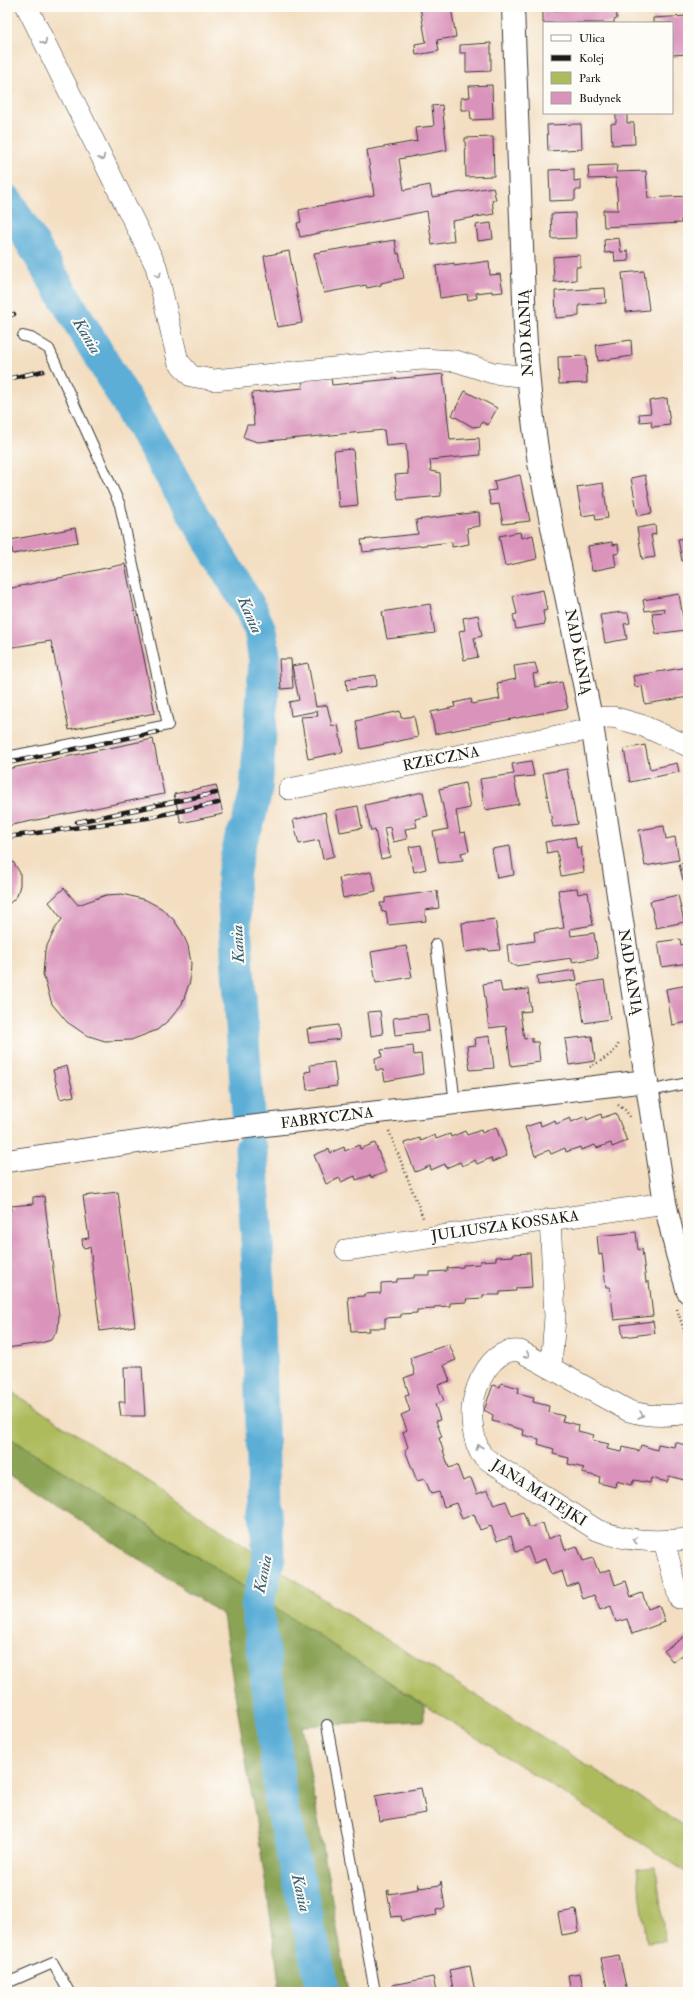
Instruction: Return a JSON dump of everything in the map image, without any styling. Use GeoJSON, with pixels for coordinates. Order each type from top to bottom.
{"type":"FeatureCollection","features":[{"type":"Feature","properties":{"kind":"street"},"geometry":{"type":"LineString","coordinates":[[27,7],[156,266],[178,361],[191,376],[214,380],[422,359],[456,361],[493,373],[527,377]]}},
{"type":"Feature","properties":{"kind":"street","name":"NAD KANIĄ"},"geometry":{"type":"LineString","coordinates":[[513,7],[527,377],[539,463],[592,723],[666,1203],[677,1254],[688,1292]]}},
{"type":"Feature","properties":{"kind":"street","name":"RZECZNA"},"geometry":{"type":"LineString","coordinates":[[289,789],[592,723],[613,717],[641,724],[688,746]]}},
{"type":"Feature","properties":{"kind":"street","name":"FABRYCZNA"},"geometry":{"type":"LineString","coordinates":[[7,1161],[212,1131],[455,1104],[648,1086]]}},
{"type":"Feature","properties":{"kind":"street","name":"JULIUSZA KOSSAKA"},"geometry":{"type":"LineString","coordinates":[[346,1250],[666,1203]]}},
{"type":"Feature","properties":{"kind":"street"},"geometry":{"type":"LineString","coordinates":[[550,1219],[555,1317],[551,1367]]}},
{"type":"Feature","properties":{"kind":"street","name":"JANA MATEJKI"},"geometry":{"type":"LineString","coordinates":[[688,1413],[668,1417],[628,1411],[551,1367],[520,1351],[510,1350],[498,1356],[488,1366],[477,1390],[472,1410],[473,1428],[480,1453],[500,1468],[597,1530],[612,1536],[633,1540],[664,1542],[688,1539]]}},
{"type":"Feature","properties":{"kind":"street"},"geometry":{"type":"LineString","coordinates":[[664,1542],[679,1598]]}},
{"type":"Feature","properties":{"kind":"lane"},"geometry":{"type":"LineString","coordinates":[[7,758],[168,724],[120,505],[49,349],[31,338],[23,336]]}},
{"type":"Feature","properties":{"kind":"lane"},"geometry":{"type":"LineString","coordinates":[[436,944],[455,1104]]}},
{"type":"Feature","properties":{"kind":"lane"},"geometry":{"type":"LineString","coordinates":[[648,1086],[688,1083]]}},
{"type":"Feature","properties":{"kind":"lane"},"geometry":{"type":"LineString","coordinates":[[327,1725],[375,1992]]}},
{"type":"Feature","properties":{"kind":"lane"},"geometry":{"type":"LineString","coordinates":[[7,1983],[53,1963],[69,1992]]}},
{"type":"Feature","properties":{"kind":"path"},"geometry":{"type":"LineString","coordinates":[[618,1046],[641,1043]]}},
{"type":"Feature","properties":{"kind":"path"},"geometry":{"type":"LineString","coordinates":[[387,1125],[430,1237]]}},
{"type":"Feature","properties":{"kind":"green space"},"geometry":{"type":"Polygon","coordinates":[[[7,1389],[162,1490],[330,1604],[688,1828],[688,1873],[297,1623],[212,1566],[7,1436],[7,1389]]]}},
{"type":"Feature","properties":{"kind":"green space"},"geometry":{"type":"Polygon","coordinates":[[[7,1436],[212,1566],[424,1705],[424,1721],[302,1726],[348,1992],[280,1992],[261,1851],[223,1615],[7,1472],[7,1436]]]}},
{"type":"Feature","properties":{"kind":"green space"},"geometry":{"type":"Polygon","coordinates":[[[656,1867],[665,1941],[647,1943],[637,1869],[656,1867]]]}},
{"type":"Feature","properties":{"kind":"building"},"geometry":{"type":"Polygon","coordinates":[[[420,7],[451,7],[456,37],[437,40],[439,51],[416,55],[415,44],[426,42],[420,7]]]}},
{"type":"Feature","properties":{"kind":"building"},"geometry":{"type":"Polygon","coordinates":[[[616,7],[617,19],[614,20],[614,22],[543,22],[543,11],[616,7]]]}},
{"type":"Feature","properties":{"kind":"building"},"geometry":{"type":"Polygon","coordinates":[[[687,16],[688,54],[673,55],[673,22],[653,22],[653,18],[687,16]]]}},
{"type":"Feature","properties":{"kind":"building"},"geometry":{"type":"Polygon","coordinates":[[[491,43],[491,71],[466,72],[466,53],[460,53],[460,45],[491,43]]]}},
{"type":"Feature","properties":{"kind":"building"},"geometry":{"type":"Polygon","coordinates":[[[492,85],[493,119],[471,120],[470,110],[461,110],[461,98],[470,97],[469,86],[492,85]]]}},
{"type":"Feature","properties":{"kind":"building"},"geometry":{"type":"Polygon","coordinates":[[[442,105],[447,150],[399,159],[404,190],[430,185],[432,197],[493,187],[496,200],[492,200],[494,214],[452,221],[454,241],[432,245],[427,211],[300,237],[297,223],[301,222],[299,210],[374,195],[367,150],[417,141],[415,128],[434,126],[432,106],[442,105]]]}},
{"type":"Feature","properties":{"kind":"building"},"geometry":{"type":"Polygon","coordinates":[[[616,114],[627,114],[627,123],[634,123],[635,144],[612,145],[611,124],[616,123],[616,114]]]}},
{"type":"Feature","properties":{"kind":"building"},"geometry":{"type":"Polygon","coordinates":[[[581,124],[582,149],[548,151],[547,125],[581,124]]]}},
{"type":"Feature","properties":{"kind":"building"},"geometry":{"type":"Polygon","coordinates":[[[493,137],[494,176],[466,177],[465,138],[493,137]]]}},
{"type":"Feature","properties":{"kind":"building"},"geometry":{"type":"Polygon","coordinates":[[[617,165],[616,172],[646,171],[648,198],[688,196],[688,220],[681,220],[681,223],[604,227],[603,210],[618,210],[616,178],[589,179],[588,166],[617,165]]]}},
{"type":"Feature","properties":{"kind":"building"},"geometry":{"type":"Polygon","coordinates":[[[574,169],[574,181],[581,180],[581,190],[575,190],[575,200],[550,201],[549,170],[574,169]]]}},
{"type":"Feature","properties":{"kind":"building"},"geometry":{"type":"Polygon","coordinates":[[[575,213],[576,238],[552,239],[551,214],[575,213]]]}},
{"type":"Feature","properties":{"kind":"building"},"geometry":{"type":"Polygon","coordinates":[[[491,223],[493,239],[478,241],[476,225],[491,223]]]}},
{"type":"Feature","properties":{"kind":"building"},"geometry":{"type":"Polygon","coordinates":[[[619,238],[621,252],[628,251],[629,261],[615,262],[614,252],[605,253],[604,240],[619,238]]]}},
{"type":"Feature","properties":{"kind":"building"},"geometry":{"type":"Polygon","coordinates":[[[395,240],[397,254],[399,253],[404,278],[367,288],[366,285],[324,293],[314,253],[395,240]]]}},
{"type":"Feature","properties":{"kind":"building"},"geometry":{"type":"Polygon","coordinates":[[[289,251],[302,323],[277,327],[264,256],[289,251]]]}},
{"type":"Feature","properties":{"kind":"building"},"geometry":{"type":"Polygon","coordinates":[[[580,255],[580,267],[576,267],[576,280],[554,282],[553,257],[580,255]]]}},
{"type":"Feature","properties":{"kind":"building"},"geometry":{"type":"Polygon","coordinates":[[[489,261],[490,275],[500,274],[503,292],[492,293],[492,291],[476,293],[477,298],[468,300],[467,294],[440,298],[436,266],[454,263],[454,266],[489,261]]]}},
{"type":"Feature","properties":{"kind":"building"},"geometry":{"type":"Polygon","coordinates":[[[644,271],[649,310],[626,312],[622,273],[644,271]]]}},
{"type":"Feature","properties":{"kind":"building"},"geometry":{"type":"Polygon","coordinates":[[[605,288],[606,303],[579,305],[579,316],[556,318],[555,291],[605,288]]]}},
{"type":"Feature","properties":{"kind":"building"},"geometry":{"type":"Polygon","coordinates":[[[631,340],[632,356],[598,361],[596,345],[631,340]]]}},
{"type":"Feature","properties":{"kind":"building"},"geometry":{"type":"Polygon","coordinates":[[[586,356],[587,383],[559,384],[558,357],[586,356]]]}},
{"type":"Feature","properties":{"kind":"building"},"geometry":{"type":"Polygon","coordinates":[[[443,374],[450,440],[479,438],[480,455],[430,460],[431,471],[440,473],[441,496],[398,500],[395,475],[408,474],[406,444],[386,446],[384,430],[257,442],[243,437],[247,425],[254,425],[252,393],[303,388],[302,379],[331,377],[332,385],[443,374]]]}},
{"type":"Feature","properties":{"kind":"building"},"geometry":{"type":"Polygon","coordinates":[[[465,391],[497,408],[488,425],[482,422],[480,426],[473,427],[452,415],[465,391]]]}},
{"type":"Feature","properties":{"kind":"building"},"geometry":{"type":"Polygon","coordinates":[[[667,398],[670,425],[652,427],[651,421],[640,422],[639,414],[651,413],[649,401],[667,398]]]}},
{"type":"Feature","properties":{"kind":"building"},"geometry":{"type":"Polygon","coordinates":[[[353,449],[358,505],[339,507],[334,451],[353,449]]]}},
{"type":"Feature","properties":{"kind":"building"},"geometry":{"type":"Polygon","coordinates":[[[520,475],[530,521],[503,524],[499,504],[491,505],[488,491],[496,490],[494,481],[520,475]]]}},
{"type":"Feature","properties":{"kind":"building"},"geometry":{"type":"Polygon","coordinates":[[[645,475],[652,513],[638,516],[631,478],[645,475]]]}},
{"type":"Feature","properties":{"kind":"building"},"geometry":{"type":"Polygon","coordinates":[[[603,483],[608,518],[596,520],[595,514],[582,516],[577,487],[603,483]]]}},
{"type":"Feature","properties":{"kind":"building"},"geometry":{"type":"Polygon","coordinates":[[[479,512],[480,526],[467,528],[469,544],[452,547],[452,542],[363,552],[361,540],[418,534],[416,520],[479,512]]]}},
{"type":"Feature","properties":{"kind":"building"},"geometry":{"type":"Polygon","coordinates":[[[655,525],[656,534],[651,535],[655,557],[642,559],[637,528],[655,525]]]}},
{"type":"Feature","properties":{"kind":"building"},"geometry":{"type":"Polygon","coordinates":[[[75,528],[78,542],[13,554],[10,540],[75,528]]]}},
{"type":"Feature","properties":{"kind":"building"},"geometry":{"type":"Polygon","coordinates":[[[520,532],[521,538],[533,535],[537,559],[505,566],[499,536],[520,532]]]}},
{"type":"Feature","properties":{"kind":"building"},"geometry":{"type":"Polygon","coordinates":[[[688,538],[688,560],[682,561],[678,539],[688,538]]]}},
{"type":"Feature","properties":{"kind":"building"},"geometry":{"type":"Polygon","coordinates":[[[612,542],[613,545],[618,544],[619,553],[614,554],[616,566],[592,571],[588,546],[612,542]]]}},
{"type":"Feature","properties":{"kind":"building"},"geometry":{"type":"Polygon","coordinates":[[[125,564],[155,713],[69,730],[51,641],[7,648],[7,589],[125,564]]]}},
{"type":"Feature","properties":{"kind":"building"},"geometry":{"type":"Polygon","coordinates":[[[543,590],[547,610],[543,611],[545,624],[516,629],[513,615],[517,614],[513,596],[543,590]]]}},
{"type":"Feature","properties":{"kind":"building"},"geometry":{"type":"Polygon","coordinates":[[[679,594],[685,630],[656,634],[652,613],[665,612],[664,608],[645,611],[643,600],[679,594]]]}},
{"type":"Feature","properties":{"kind":"building"},"geometry":{"type":"Polygon","coordinates":[[[430,604],[435,633],[387,639],[382,612],[430,604]]]}},
{"type":"Feature","properties":{"kind":"building"},"geometry":{"type":"Polygon","coordinates":[[[622,612],[628,613],[630,623],[624,624],[627,639],[605,643],[600,615],[622,612]]]}},
{"type":"Feature","properties":{"kind":"building"},"geometry":{"type":"Polygon","coordinates":[[[478,615],[482,636],[474,638],[478,657],[464,660],[459,631],[465,630],[463,618],[478,615]]]}},
{"type":"Feature","properties":{"kind":"building"},"geometry":{"type":"Polygon","coordinates":[[[279,659],[291,659],[293,688],[281,689],[279,659]]]}},
{"type":"Feature","properties":{"kind":"building"},"geometry":{"type":"Polygon","coordinates":[[[308,663],[316,707],[327,705],[332,726],[338,725],[343,752],[308,759],[301,717],[318,716],[317,711],[291,716],[289,702],[299,700],[292,666],[308,663]]]}},
{"type":"Feature","properties":{"kind":"building"},"geometry":{"type":"Polygon","coordinates":[[[535,663],[538,673],[533,674],[535,687],[562,682],[568,708],[435,734],[431,712],[455,707],[454,703],[471,699],[472,704],[500,699],[497,683],[516,679],[514,666],[535,663]]]}},
{"type":"Feature","properties":{"kind":"building"},"geometry":{"type":"Polygon","coordinates":[[[688,667],[688,697],[645,704],[642,686],[635,687],[633,676],[688,667]]]}},
{"type":"Feature","properties":{"kind":"building"},"geometry":{"type":"Polygon","coordinates":[[[376,675],[377,686],[347,690],[346,679],[376,675]]]}},
{"type":"Feature","properties":{"kind":"building"},"geometry":{"type":"Polygon","coordinates":[[[400,711],[401,718],[414,716],[418,737],[361,749],[356,721],[400,711]]]}},
{"type":"Feature","properties":{"kind":"building"},"geometry":{"type":"Polygon","coordinates":[[[153,739],[164,794],[7,826],[7,769],[153,739]]]}},
{"type":"Feature","properties":{"kind":"building"},"geometry":{"type":"Polygon","coordinates":[[[645,745],[650,769],[677,763],[679,772],[630,782],[624,749],[645,745]]]}},
{"type":"Feature","properties":{"kind":"building"},"geometry":{"type":"Polygon","coordinates":[[[531,761],[534,776],[514,778],[519,804],[485,810],[480,779],[514,774],[512,764],[531,761]]]}},
{"type":"Feature","properties":{"kind":"building"},"geometry":{"type":"Polygon","coordinates":[[[567,769],[577,824],[553,827],[543,773],[567,769]]]}},
{"type":"Feature","properties":{"kind":"building"},"geometry":{"type":"Polygon","coordinates":[[[465,783],[470,808],[456,811],[460,833],[465,832],[469,851],[461,853],[463,860],[439,863],[433,832],[448,829],[439,789],[465,783]]]}},
{"type":"Feature","properties":{"kind":"building"},"geometry":{"type":"Polygon","coordinates":[[[216,785],[223,814],[181,823],[174,794],[216,785]]]}},
{"type":"Feature","properties":{"kind":"building"},"geometry":{"type":"Polygon","coordinates":[[[423,792],[428,816],[415,819],[417,827],[405,829],[407,839],[393,842],[390,827],[384,828],[390,857],[381,859],[375,830],[371,831],[365,805],[423,792]]]}},
{"type":"Feature","properties":{"kind":"building"},"geometry":{"type":"Polygon","coordinates":[[[358,806],[362,828],[340,832],[336,810],[358,806]]]}},
{"type":"Feature","properties":{"kind":"building"},"geometry":{"type":"Polygon","coordinates":[[[325,812],[334,856],[323,859],[319,840],[299,844],[293,820],[325,812]]]}},
{"type":"Feature","properties":{"kind":"building"},"geometry":{"type":"Polygon","coordinates":[[[664,826],[666,839],[675,837],[679,860],[645,866],[639,830],[664,826]]]}},
{"type":"Feature","properties":{"kind":"building"},"geometry":{"type":"Polygon","coordinates":[[[575,837],[577,848],[581,847],[584,872],[561,876],[557,851],[547,853],[545,842],[575,837]]]}},
{"type":"Feature","properties":{"kind":"building"},"geometry":{"type":"Polygon","coordinates":[[[421,845],[426,869],[414,872],[409,847],[421,845]]]}},
{"type":"Feature","properties":{"kind":"building"},"geometry":{"type":"Polygon","coordinates":[[[510,846],[514,875],[497,878],[492,849],[510,846]]]}},
{"type":"Feature","properties":{"kind":"building"},"geometry":{"type":"Polygon","coordinates":[[[7,857],[14,863],[20,873],[20,885],[17,896],[7,906],[7,857]]]}},
{"type":"Feature","properties":{"kind":"building"},"geometry":{"type":"Polygon","coordinates":[[[688,862],[688,879],[683,880],[679,864],[688,862]]]}},
{"type":"Feature","properties":{"kind":"building"},"geometry":{"type":"Polygon","coordinates":[[[371,872],[376,891],[343,898],[339,878],[371,872]]]}},
{"type":"Feature","properties":{"kind":"building"},"geometry":{"type":"Polygon","coordinates":[[[64,888],[78,905],[106,895],[122,894],[146,900],[161,908],[173,919],[182,932],[188,946],[191,963],[190,981],[182,1004],[170,1019],[157,1030],[131,1040],[105,1041],[86,1035],[67,1022],[52,1004],[43,975],[45,950],[55,929],[62,919],[49,902],[64,888]]]}},
{"type":"Feature","properties":{"kind":"building"},"geometry":{"type":"Polygon","coordinates":[[[577,888],[578,894],[588,892],[593,925],[570,929],[571,936],[594,933],[598,958],[572,962],[572,958],[515,966],[509,963],[507,945],[535,941],[534,932],[564,928],[558,890],[577,888]]]}},
{"type":"Feature","properties":{"kind":"building"},"geometry":{"type":"Polygon","coordinates":[[[437,891],[439,908],[425,910],[426,921],[388,925],[386,911],[382,912],[380,903],[385,903],[385,898],[437,891]]]}},
{"type":"Feature","properties":{"kind":"building"},"geometry":{"type":"Polygon","coordinates":[[[678,895],[684,922],[656,928],[650,901],[678,895]]]}},
{"type":"Feature","properties":{"kind":"building"},"geometry":{"type":"Polygon","coordinates":[[[495,919],[500,950],[489,951],[488,949],[465,952],[462,923],[495,919]]]}},
{"type":"Feature","properties":{"kind":"building"},"geometry":{"type":"Polygon","coordinates":[[[680,939],[681,945],[688,943],[688,963],[662,967],[658,942],[680,939]]]}},
{"type":"Feature","properties":{"kind":"building"},"geometry":{"type":"Polygon","coordinates":[[[406,946],[412,977],[376,983],[371,952],[406,946]]]}},
{"type":"Feature","properties":{"kind":"building"},"geometry":{"type":"Polygon","coordinates":[[[575,970],[577,980],[538,985],[537,976],[575,970]]]}},
{"type":"Feature","properties":{"kind":"building"},"geometry":{"type":"Polygon","coordinates":[[[604,980],[610,1019],[584,1023],[578,984],[604,980]]]}},
{"type":"Feature","properties":{"kind":"building"},"geometry":{"type":"Polygon","coordinates":[[[500,981],[502,992],[528,989],[531,1011],[520,1012],[524,1039],[532,1038],[532,1042],[538,1042],[540,1062],[511,1066],[506,1026],[489,1028],[483,984],[500,981]]]}},
{"type":"Feature","properties":{"kind":"building"},"geometry":{"type":"Polygon","coordinates":[[[688,985],[688,1022],[672,1025],[666,989],[688,985]]]}},
{"type":"Feature","properties":{"kind":"building"},"geometry":{"type":"Polygon","coordinates":[[[380,1011],[383,1034],[371,1036],[368,1012],[380,1011]]]}},
{"type":"Feature","properties":{"kind":"building"},"geometry":{"type":"Polygon","coordinates":[[[427,1014],[429,1031],[395,1035],[393,1018],[427,1014]]]}},
{"type":"Feature","properties":{"kind":"building"},"geometry":{"type":"Polygon","coordinates":[[[338,1025],[340,1039],[309,1043],[307,1029],[338,1025]]]}},
{"type":"Feature","properties":{"kind":"building"},"geometry":{"type":"Polygon","coordinates":[[[490,1036],[494,1068],[470,1070],[467,1046],[476,1045],[475,1038],[490,1036]]]}},
{"type":"Feature","properties":{"kind":"building"},"geometry":{"type":"Polygon","coordinates":[[[592,1036],[595,1061],[569,1065],[565,1039],[592,1036]]]}},
{"type":"Feature","properties":{"kind":"building"},"geometry":{"type":"Polygon","coordinates":[[[413,1046],[414,1055],[421,1054],[423,1074],[385,1081],[383,1070],[376,1070],[375,1058],[382,1057],[381,1050],[413,1046]]]}},
{"type":"Feature","properties":{"kind":"building"},"geometry":{"type":"Polygon","coordinates":[[[334,1062],[337,1086],[307,1090],[305,1072],[311,1071],[310,1065],[334,1062]]]}},
{"type":"Feature","properties":{"kind":"building"},"geometry":{"type":"Polygon","coordinates":[[[67,1066],[74,1096],[60,1099],[53,1070],[67,1066]]]}},
{"type":"Feature","properties":{"kind":"building"},"geometry":{"type":"Polygon","coordinates":[[[616,1113],[627,1141],[612,1147],[611,1143],[597,1148],[595,1145],[581,1150],[580,1147],[566,1152],[565,1148],[551,1154],[549,1150],[535,1156],[525,1127],[540,1122],[541,1126],[555,1120],[556,1124],[570,1118],[572,1122],[586,1116],[587,1120],[601,1114],[602,1118],[616,1113]]]}},
{"type":"Feature","properties":{"kind":"building"},"geometry":{"type":"Polygon","coordinates":[[[496,1127],[507,1156],[492,1162],[491,1158],[477,1164],[475,1160],[462,1166],[460,1162],[446,1168],[445,1164],[431,1170],[430,1166],[415,1172],[404,1143],[420,1138],[421,1141],[435,1135],[436,1139],[450,1134],[451,1137],[465,1131],[467,1135],[481,1130],[482,1133],[496,1127]]]}},
{"type":"Feature","properties":{"kind":"building"},"geometry":{"type":"Polygon","coordinates":[[[375,1143],[386,1172],[371,1178],[370,1175],[356,1180],[355,1176],[341,1182],[340,1178],[326,1184],[314,1155],[329,1149],[330,1153],[344,1147],[345,1151],[359,1145],[360,1149],[375,1143]]]}},
{"type":"Feature","properties":{"kind":"building"},"geometry":{"type":"Polygon","coordinates":[[[118,1192],[135,1326],[100,1331],[90,1247],[83,1248],[82,1239],[89,1238],[83,1196],[118,1192]]]}},
{"type":"Feature","properties":{"kind":"building"},"geometry":{"type":"Polygon","coordinates":[[[44,1196],[59,1316],[58,1329],[51,1340],[7,1348],[7,1209],[12,1209],[11,1206],[33,1204],[33,1197],[44,1196]]]}},
{"type":"Feature","properties":{"kind":"building"},"geometry":{"type":"Polygon","coordinates":[[[636,1232],[638,1250],[642,1249],[646,1282],[649,1282],[653,1316],[614,1320],[610,1287],[606,1287],[602,1254],[599,1255],[597,1236],[636,1232]]]}},
{"type":"Feature","properties":{"kind":"building"},"geometry":{"type":"Polygon","coordinates":[[[530,1253],[532,1287],[516,1288],[516,1291],[500,1292],[500,1295],[483,1295],[483,1298],[466,1299],[467,1302],[450,1303],[450,1306],[417,1310],[417,1313],[401,1314],[401,1317],[385,1318],[385,1328],[368,1328],[369,1331],[351,1332],[348,1297],[381,1293],[381,1283],[397,1282],[397,1279],[414,1278],[414,1275],[430,1275],[430,1272],[447,1271],[447,1268],[463,1267],[463,1265],[480,1264],[480,1261],[496,1260],[496,1257],[530,1253]]]}},
{"type":"Feature","properties":{"kind":"building"},"geometry":{"type":"Polygon","coordinates":[[[653,1321],[655,1333],[623,1337],[621,1325],[653,1321]]]}},
{"type":"Feature","properties":{"kind":"building"},"geometry":{"type":"Polygon","coordinates":[[[449,1344],[456,1360],[444,1365],[450,1381],[438,1385],[444,1401],[435,1404],[440,1420],[436,1421],[442,1437],[439,1438],[449,1468],[457,1465],[463,1481],[471,1478],[477,1494],[488,1490],[494,1505],[506,1501],[512,1516],[523,1512],[529,1528],[543,1523],[548,1539],[560,1534],[565,1550],[577,1546],[583,1561],[593,1558],[599,1573],[610,1569],[615,1585],[626,1581],[631,1597],[642,1593],[648,1609],[659,1605],[665,1622],[632,1634],[627,1619],[616,1622],[611,1606],[600,1610],[594,1595],[583,1599],[578,1583],[567,1587],[562,1571],[551,1575],[545,1559],[534,1563],[528,1547],[516,1552],[511,1536],[497,1541],[491,1526],[480,1530],[474,1514],[462,1519],[456,1503],[444,1507],[439,1492],[431,1494],[425,1479],[417,1481],[405,1450],[408,1447],[403,1432],[407,1430],[401,1415],[410,1411],[405,1396],[409,1394],[404,1378],[415,1374],[410,1358],[449,1344]]]}},
{"type":"Feature","properties":{"kind":"building"},"geometry":{"type":"Polygon","coordinates":[[[124,1367],[142,1367],[145,1416],[121,1416],[119,1402],[125,1402],[124,1367]]]}},
{"type":"Feature","properties":{"kind":"building"},"geometry":{"type":"Polygon","coordinates":[[[501,1383],[519,1388],[518,1393],[534,1397],[533,1402],[549,1406],[548,1412],[564,1416],[562,1421],[579,1425],[578,1431],[594,1435],[592,1440],[609,1444],[607,1449],[622,1452],[623,1447],[639,1451],[641,1445],[657,1450],[658,1444],[674,1447],[675,1442],[688,1446],[688,1481],[669,1476],[667,1482],[651,1478],[650,1483],[634,1480],[631,1485],[616,1481],[615,1487],[599,1483],[600,1477],[582,1473],[584,1468],[568,1464],[569,1458],[553,1454],[554,1449],[538,1444],[539,1439],[523,1435],[524,1430],[492,1421],[493,1415],[484,1410],[493,1385],[500,1387],[501,1383]]]}},
{"type":"Feature","properties":{"kind":"building"},"geometry":{"type":"Polygon","coordinates":[[[688,1634],[688,1651],[673,1662],[664,1651],[688,1634]]]}},
{"type":"Feature","properties":{"kind":"building"},"geometry":{"type":"Polygon","coordinates":[[[421,1788],[426,1813],[379,1821],[375,1796],[421,1788]]]}},
{"type":"Feature","properties":{"kind":"building"},"geometry":{"type":"Polygon","coordinates":[[[441,1881],[445,1908],[436,1910],[437,1915],[402,1921],[401,1916],[392,1917],[387,1891],[389,1890],[389,1894],[419,1889],[418,1883],[420,1888],[440,1885],[441,1881]]]}},
{"type":"Feature","properties":{"kind":"building"},"geometry":{"type":"Polygon","coordinates":[[[576,1910],[579,1932],[562,1935],[558,1913],[576,1910]]]}},
{"type":"Feature","properties":{"kind":"building"},"geometry":{"type":"Polygon","coordinates":[[[619,1955],[627,1992],[608,1992],[601,1958],[619,1955]]]}},
{"type":"Feature","properties":{"kind":"building"},"geometry":{"type":"Polygon","coordinates":[[[470,1966],[475,1992],[454,1992],[449,1970],[470,1966]]]}},
{"type":"Feature","properties":{"kind":"building"},"geometry":{"type":"Polygon","coordinates":[[[580,1973],[584,1992],[571,1992],[568,1975],[580,1973]]]}},
{"type":"Feature","properties":{"kind":"building"},"geometry":{"type":"Polygon","coordinates":[[[433,1977],[436,1992],[394,1992],[392,1985],[433,1977]]]}},
{"type":"Feature","properties":{"kind":"waterway","name":"Kania"},"geometry":{"type":"LineString","coordinates":[[7,201],[250,608],[260,630],[265,661],[256,791],[248,823],[240,841],[233,876],[248,1113]]}},
{"type":"Feature","properties":{"kind":"waterway","name":"Kania"},"geometry":{"type":"LineString","coordinates":[[251,1149],[257,1240],[264,1501],[269,1557],[257,1606],[271,1708],[281,1805],[324,1992]]}},
{"type":"Feature","properties":{"kind":"railway"},"geometry":{"type":"LineString","coordinates":[[7,316],[14,314]]}},
{"type":"Feature","properties":{"kind":"railway"},"geometry":{"type":"LineString","coordinates":[[7,379],[43,371]]}},
{"type":"Feature","properties":{"kind":"railway"},"geometry":{"type":"LineString","coordinates":[[7,763],[157,732]]}},
{"type":"Feature","properties":{"kind":"railway"},"geometry":{"type":"LineString","coordinates":[[77,822],[216,793]]}},
{"type":"Feature","properties":{"kind":"railway"},"geometry":{"type":"LineString","coordinates":[[7,837],[147,818],[218,803]]}}]}
